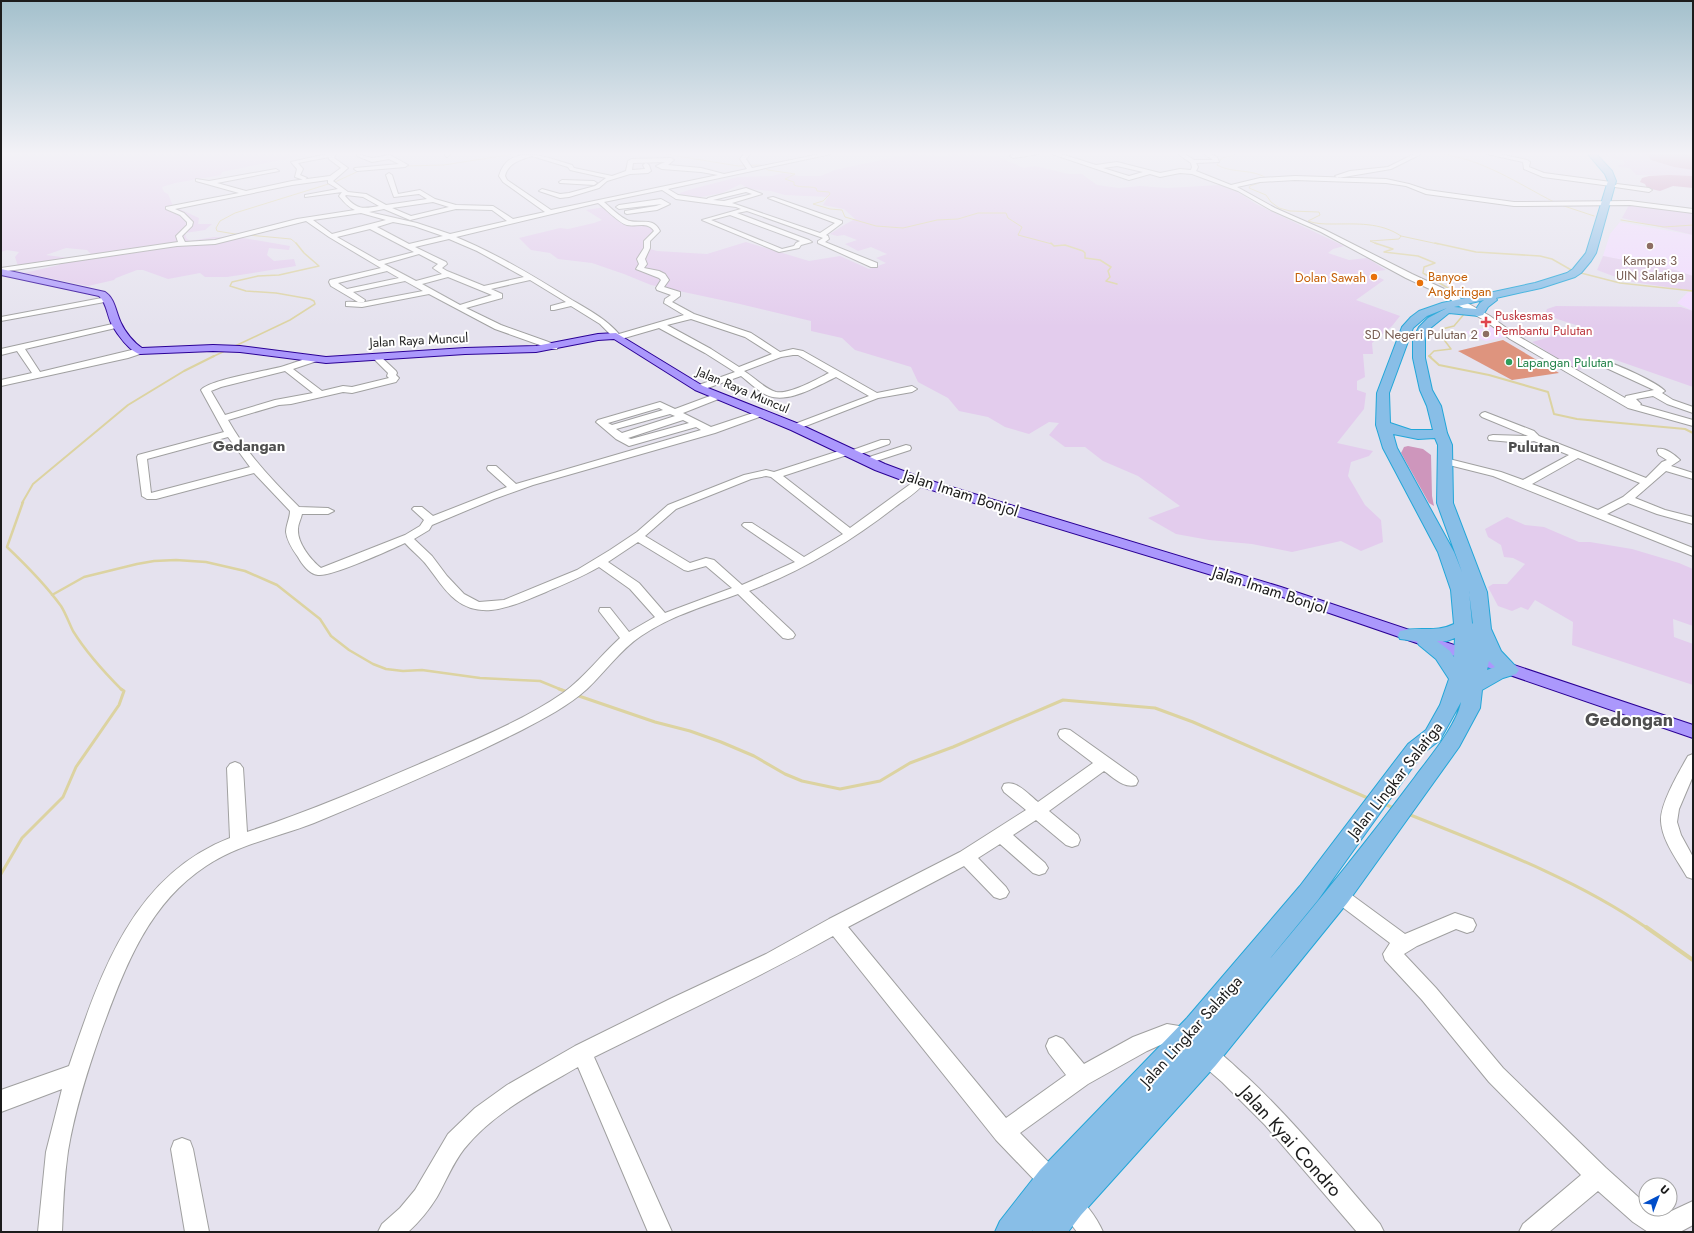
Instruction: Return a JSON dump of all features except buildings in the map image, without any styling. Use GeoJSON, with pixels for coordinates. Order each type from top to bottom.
{"type":"FeatureCollection","features":[{"type":"Feature","properties":{"kind":"highway"},"geometry":{"type":"LineString","coordinates":[[1572,276],[1598,255],[1607,212]]}},
{"type":"Feature","properties":{"kind":"highway","name":"Jalan Lingkar Salatiga"},"geometry":{"type":"LineString","coordinates":[[1473,626],[1446,552],[1390,448],[1383,425],[1383,393],[1408,326],[1414,318],[1430,310],[1537,286],[1572,276]]}},
{"type":"Feature","properties":{"kind":"highway","name":"Jalan Lingkar Salatiga"},"geometry":{"type":"LineString","coordinates":[[1011,1232],[1051,1181],[1196,1047],[1340,895],[1452,742],[1470,708],[1466,683],[1472,657],[1473,626],[1478,592],[1445,503],[1446,489],[1437,454],[1445,445],[1440,433],[1434,406],[1426,390],[1419,358],[1420,339],[1423,329],[1432,320],[1461,304],[1492,300],[1546,288],[1572,276]]}},
{"type":"Feature","properties":{"kind":"highway"},"geometry":{"type":"LineString","coordinates":[[1383,425],[1410,436],[1428,436],[1440,433]]}},
{"type":"Feature","properties":{"kind":"highway"},"geometry":{"type":"LineString","coordinates":[[1390,448],[1400,443],[1437,454]]}},
{"type":"Feature","properties":{"kind":"highway"},"geometry":{"type":"LineString","coordinates":[[1407,635],[1447,635],[1473,626],[1496,659],[1509,670]]}},
{"type":"Feature","properties":{"kind":"highway"},"geometry":{"type":"LineString","coordinates":[[1426,641],[1442,655],[1466,683],[1509,670]]}},
{"type":"Feature","properties":{"kind":"highway","name":"Jalan Lingkar Salatiga"},"geometry":{"type":"LineString","coordinates":[[1048,1232],[1196,1047],[1415,749],[1433,735],[1450,705],[1466,683]]}},
{"type":"Feature","properties":{"kind":"main road"},"geometry":{"type":"LineString","coordinates":[[1,271],[102,294],[107,298],[117,325],[134,347],[140,351]]}},
{"type":"Feature","properties":{"kind":"main road","name":"Jalan Raya Muncul"},"geometry":{"type":"LineString","coordinates":[[140,351],[213,348],[240,349],[314,359],[343,359],[554,347],[598,337],[617,336],[699,388],[759,414],[796,427],[848,453]]}},
{"type":"Feature","properties":{"kind":"main road","name":"Jalan Imam Bonjol"},"geometry":{"type":"LineString","coordinates":[[848,453],[920,482],[1276,590],[1693,732]]}},
{"type":"Feature","properties":{"kind":"street"},"geometry":{"type":"LineString","coordinates":[[176,212],[182,214],[190,222],[190,225],[179,236],[183,244]]}},
{"type":"Feature","properties":{"kind":"street"},"geometry":{"type":"LineString","coordinates":[[1,271],[183,244],[210,243],[306,219],[357,212]]}},
{"type":"Feature","properties":{"kind":"street"},"geometry":{"type":"LineString","coordinates":[[363,212],[392,220],[415,224],[450,237],[478,250],[572,303],[606,325],[617,336],[691,316]]}},
{"type":"Feature","properties":{"kind":"street"},"geometry":{"type":"LineString","coordinates":[[395,212],[412,218],[438,212]]}},
{"type":"Feature","properties":{"kind":"street"},"geometry":{"type":"LineString","coordinates":[[498,212],[511,221]]}},
{"type":"Feature","properties":{"kind":"street"},"geometry":{"type":"LineString","coordinates":[[393,249],[450,237],[550,212]]}},
{"type":"Feature","properties":{"kind":"street"},"geometry":{"type":"LineString","coordinates":[[612,212],[627,223],[649,223],[655,226],[657,231],[647,241],[647,248],[641,259],[643,264],[640,269],[662,276],[665,280],[660,288],[677,294],[668,301],[668,303],[691,316],[748,335],[779,355]]}},
{"type":"Feature","properties":{"kind":"street"},"geometry":{"type":"LineString","coordinates":[[627,212],[639,222]]}},
{"type":"Feature","properties":{"kind":"street"},"geometry":{"type":"LineString","coordinates":[[737,212],[705,220],[781,251],[793,249],[797,247],[796,245]]}},
{"type":"Feature","properties":{"kind":"street"},"geometry":{"type":"LineString","coordinates":[[730,213],[807,242],[820,242],[826,239],[826,237],[821,235],[757,212]]}},
{"type":"Feature","properties":{"kind":"street"},"geometry":{"type":"LineString","coordinates":[[780,220],[810,212],[840,222],[821,235]]}},
{"type":"Feature","properties":{"kind":"street"},"geometry":{"type":"LineString","coordinates":[[830,212],[842,216],[832,219]]}},
{"type":"Feature","properties":{"kind":"street"},"geometry":{"type":"LineString","coordinates":[[1279,212],[1323,231],[1461,304],[1513,337],[1631,406],[1693,423]]}},
{"type":"Feature","properties":{"kind":"street"},"geometry":{"type":"LineString","coordinates":[[633,217],[657,214]]}},
{"type":"Feature","properties":{"kind":"street"},"geometry":{"type":"LineString","coordinates":[[718,216],[732,222]]}},
{"type":"Feature","properties":{"kind":"street"},"geometry":{"type":"LineString","coordinates":[[306,219],[331,236],[368,254],[388,268],[498,327],[554,347]]}},
{"type":"Feature","properties":{"kind":"street"},"geometry":{"type":"LineString","coordinates":[[331,236],[371,227],[392,220]]}},
{"type":"Feature","properties":{"kind":"street"},"geometry":{"type":"LineString","coordinates":[[415,224],[435,220]]}},
{"type":"Feature","properties":{"kind":"street"},"geometry":{"type":"LineString","coordinates":[[822,223],[834,227]]}},
{"type":"Feature","properties":{"kind":"street"},"geometry":{"type":"LineString","coordinates":[[744,236],[791,224]]}},
{"type":"Feature","properties":{"kind":"street"},"geometry":{"type":"LineString","coordinates":[[371,227],[444,264],[437,268],[448,275],[463,282],[484,288],[499,296],[460,307]]}},
{"type":"Feature","properties":{"kind":"street"},"geometry":{"type":"LineString","coordinates":[[767,235],[796,245],[807,242]]}},
{"type":"Feature","properties":{"kind":"street"},"geometry":{"type":"LineString","coordinates":[[820,242],[874,265]]}},
{"type":"Feature","properties":{"kind":"street"},"geometry":{"type":"LineString","coordinates":[[362,265],[420,252]]}},
{"type":"Feature","properties":{"kind":"street"},"geometry":{"type":"LineString","coordinates":[[361,300],[346,292],[333,282],[388,268]]}},
{"type":"Feature","properties":{"kind":"street"},"geometry":{"type":"LineString","coordinates":[[416,283],[448,275]]}},
{"type":"Feature","properties":{"kind":"street"},"geometry":{"type":"LineString","coordinates":[[346,292],[408,278]]}},
{"type":"Feature","properties":{"kind":"street"},"geometry":{"type":"LineString","coordinates":[[484,288],[530,278]]}},
{"type":"Feature","properties":{"kind":"street"},"geometry":{"type":"LineString","coordinates":[[349,304],[363,306],[379,301],[393,300],[431,291]]}},
{"type":"Feature","properties":{"kind":"street"},"geometry":{"type":"LineString","coordinates":[[1,320],[107,298]]}},
{"type":"Feature","properties":{"kind":"street"},"geometry":{"type":"LineString","coordinates":[[554,308],[572,303]]}},
{"type":"Feature","properties":{"kind":"street"},"geometry":{"type":"LineString","coordinates":[[1,352],[117,325]]}},
{"type":"Feature","properties":{"kind":"street"},"geometry":{"type":"LineString","coordinates":[[660,325],[705,348],[763,388],[779,395],[797,390],[837,373]]}},
{"type":"Feature","properties":{"kind":"street"},"geometry":{"type":"LineString","coordinates":[[19,347],[37,374]]}},
{"type":"Feature","properties":{"kind":"street"},"geometry":{"type":"LineString","coordinates":[[1,383],[128,355],[140,351]]}},
{"type":"Feature","properties":{"kind":"street"},"geometry":{"type":"LineString","coordinates":[[699,388],[779,355],[793,352],[800,353],[876,396]]}},
{"type":"Feature","properties":{"kind":"street"},"geometry":{"type":"LineString","coordinates":[[222,420],[278,402],[343,389],[352,390],[393,380],[394,378],[391,376],[393,373],[376,357]]}},
{"type":"Feature","properties":{"kind":"street"},"geometry":{"type":"LineString","coordinates":[[314,359],[287,368],[234,380],[206,390],[208,397],[230,433],[256,469],[296,510],[297,515],[292,534],[296,546],[317,572],[328,570],[406,538],[420,532],[425,528],[427,523],[515,488],[620,456],[711,431],[759,414]]}},
{"type":"Feature","properties":{"kind":"street"},"geometry":{"type":"LineString","coordinates":[[1605,364],[1636,377],[1660,390],[1654,394],[1629,398],[1636,404],[1631,406]]}},
{"type":"Feature","properties":{"kind":"street"},"geometry":{"type":"LineString","coordinates":[[287,368],[320,394]]}},
{"type":"Feature","properties":{"kind":"street"},"geometry":{"type":"LineString","coordinates":[[796,427],[876,396],[912,389]]}},
{"type":"Feature","properties":{"kind":"street"},"geometry":{"type":"LineString","coordinates":[[1654,394],[1670,402],[1690,406]]}},
{"type":"Feature","properties":{"kind":"street"},"geometry":{"type":"LineString","coordinates":[[620,437],[718,396]]}},
{"type":"Feature","properties":{"kind":"street"},"geometry":{"type":"LineString","coordinates":[[1669,417],[1690,406]]}},
{"type":"Feature","properties":{"kind":"street"},"geometry":{"type":"LineString","coordinates":[[698,424],[630,443],[609,429],[676,414],[698,424],[711,431]]}},
{"type":"Feature","properties":{"kind":"street"},"geometry":{"type":"LineString","coordinates":[[1485,415],[1530,434],[1535,438],[1648,482]]}},
{"type":"Feature","properties":{"kind":"street"},"geometry":{"type":"LineString","coordinates":[[230,433],[142,457],[146,494],[148,496],[156,496],[256,469]]}},
{"type":"Feature","properties":{"kind":"street"},"geometry":{"type":"LineString","coordinates":[[1493,438],[1523,440],[1535,438]]}},
{"type":"Feature","properties":{"kind":"street"},"geometry":{"type":"LineString","coordinates":[[775,475],[885,442]]}},
{"type":"Feature","properties":{"kind":"street"},"geometry":{"type":"LineString","coordinates":[[867,461],[906,448]]}},
{"type":"Feature","properties":{"kind":"street"},"geometry":{"type":"LineString","coordinates":[[1599,514],[1627,499],[1648,482],[1666,464],[1675,460],[1662,451]]}},
{"type":"Feature","properties":{"kind":"street"},"geometry":{"type":"LineString","coordinates":[[1437,454],[1524,484],[1693,552]]}},
{"type":"Feature","properties":{"kind":"street"},"geometry":{"type":"LineString","coordinates":[[1524,484],[1578,454]]}},
{"type":"Feature","properties":{"kind":"street"},"geometry":{"type":"LineString","coordinates":[[1664,467],[1693,476]]}},
{"type":"Feature","properties":{"kind":"street"},"geometry":{"type":"LineString","coordinates":[[492,468],[515,488]]}},
{"type":"Feature","properties":{"kind":"street"},"geometry":{"type":"LineString","coordinates":[[406,538],[428,559],[443,579],[460,597],[471,604],[491,606],[508,603],[581,573],[648,530],[672,507],[748,477],[766,473],[775,475],[849,534]]}},
{"type":"Feature","properties":{"kind":"street"},"geometry":{"type":"LineString","coordinates":[[50,1232],[52,1191],[57,1154],[70,1096],[97,1016],[116,966],[142,919],[156,900],[186,871],[217,851],[303,820],[408,775],[489,739],[553,707],[579,688],[628,639],[639,631],[663,619],[773,577],[803,562],[849,534],[920,482]]}},
{"type":"Feature","properties":{"kind":"street"},"geometry":{"type":"LineString","coordinates":[[1627,499],[1661,512],[1693,521]]}},
{"type":"Feature","properties":{"kind":"street"},"geometry":{"type":"LineString","coordinates":[[418,509],[432,521]]}},
{"type":"Feature","properties":{"kind":"street"},"geometry":{"type":"LineString","coordinates":[[296,510],[328,511]]}},
{"type":"Feature","properties":{"kind":"street"},"geometry":{"type":"LineString","coordinates":[[748,525],[803,562]]}},
{"type":"Feature","properties":{"kind":"street"},"geometry":{"type":"LineString","coordinates":[[638,537],[686,566],[690,567],[709,562],[740,589],[788,635]]}},
{"type":"Feature","properties":{"kind":"street"},"geometry":{"type":"LineString","coordinates":[[599,562],[616,571],[634,584],[646,596],[663,619]]}},
{"type":"Feature","properties":{"kind":"street"},"geometry":{"type":"LineString","coordinates":[[604,611],[628,639]]}},
{"type":"Feature","properties":{"kind":"street"},"geometry":{"type":"LineString","coordinates":[[1065,734],[1130,781]]}},
{"type":"Feature","properties":{"kind":"street"},"geometry":{"type":"LineString","coordinates":[[1693,760],[1671,808],[1668,820],[1671,830],[1693,872]]}},
{"type":"Feature","properties":{"kind":"street"},"geometry":{"type":"LineString","coordinates":[[390,1232],[419,1204],[448,1154],[468,1129],[495,1106],[532,1082],[582,1053],[677,1005],[773,960],[835,925],[966,857],[1037,811],[1104,763]]}},
{"type":"Feature","properties":{"kind":"street"},"geometry":{"type":"LineString","coordinates":[[235,768],[239,842]]}},
{"type":"Feature","properties":{"kind":"street"},"geometry":{"type":"LineString","coordinates":[[1010,788],[1072,840]]}},
{"type":"Feature","properties":{"kind":"street"},"geometry":{"type":"LineString","coordinates":[[1001,834],[1039,868]]}},
{"type":"Feature","properties":{"kind":"street"},"geometry":{"type":"LineString","coordinates":[[966,857],[1000,892]]}},
{"type":"Feature","properties":{"kind":"street"},"geometry":{"type":"LineString","coordinates":[[1340,895],[1404,943]]}},
{"type":"Feature","properties":{"kind":"street"},"geometry":{"type":"LineString","coordinates":[[1467,925],[1455,921],[1404,943],[1394,950],[1392,954],[1429,994],[1496,1075],[1598,1176],[1647,1219],[1658,1226],[1666,1226],[1693,1212]]}},
{"type":"Feature","properties":{"kind":"street"},"geometry":{"type":"LineString","coordinates":[[835,925],[1004,1132],[1051,1181]]}},
{"type":"Feature","properties":{"kind":"street"},"geometry":{"type":"LineString","coordinates":[[1004,1132],[1081,1077],[1140,1044],[1167,1033],[1179,1035],[1196,1047]]}},
{"type":"Feature","properties":{"kind":"street"},"geometry":{"type":"LineString","coordinates":[[1056,1046],[1081,1077]]}},
{"type":"Feature","properties":{"kind":"street","name":"Jalan Kyai Condro"},"geometry":{"type":"LineString","coordinates":[[1196,1047],[1232,1076],[1276,1122],[1372,1232]]}},
{"type":"Feature","properties":{"kind":"street"},"geometry":{"type":"LineString","coordinates":[[582,1053],[660,1232]]}},
{"type":"Feature","properties":{"kind":"street"},"geometry":{"type":"LineString","coordinates":[[1,1101],[78,1073]]}},
{"type":"Feature","properties":{"kind":"street"},"geometry":{"type":"LineString","coordinates":[[182,1149],[197,1232]]}},
{"type":"Feature","properties":{"kind":"street"},"geometry":{"type":"LineString","coordinates":[[1531,1232],[1598,1176]]}},
{"type":"Feature","properties":{"kind":"street"},"geometry":{"type":"LineString","coordinates":[[1070,1204],[1091,1232]]}},
{"type":"Feature","properties":{"kind":"shaded area"},"geometry":{"type":"Polygon","coordinates":[[[1,212],[185,212],[199,218],[198,224],[212,224],[205,230],[185,233],[186,238],[190,241],[214,237],[243,238],[290,246],[289,250],[269,248],[267,255],[274,261],[294,259],[296,266],[227,277],[205,277],[200,273],[168,279],[143,270],[137,270],[114,280],[88,286],[24,273],[59,265],[59,262],[94,257],[87,250],[66,248],[46,255],[69,258],[18,266],[15,257],[19,252],[7,250],[1,252],[1,212]]]}},
{"type":"Feature","properties":{"kind":"shaded area"},"geometry":{"type":"Polygon","coordinates":[[[588,212],[611,212],[625,223],[649,224],[654,228],[643,247],[657,251],[707,254],[746,242],[809,261],[840,256],[869,269],[886,263],[876,258],[887,254],[871,247],[858,251],[845,244],[857,240],[844,235],[837,236],[830,234],[855,219],[847,212],[1272,212],[1344,246],[1333,249],[1328,253],[1349,260],[1367,258],[1386,270],[1369,272],[1384,280],[1356,300],[1400,316],[1392,326],[1372,343],[1373,354],[1363,354],[1365,377],[1357,381],[1357,390],[1366,393],[1364,409],[1337,443],[1373,451],[1369,456],[1351,462],[1348,476],[1365,505],[1381,520],[1383,542],[1361,551],[1341,541],[1292,552],[1252,544],[1209,540],[1176,534],[1148,518],[1180,506],[1138,476],[1103,461],[1085,447],[1065,447],[1049,435],[1059,423],[1049,422],[1029,434],[1005,427],[988,417],[959,411],[948,398],[918,382],[911,367],[855,350],[842,338],[811,331],[811,321],[651,285],[592,263],[558,259],[550,253],[531,250],[519,238],[560,228],[568,229],[594,223],[602,220],[588,212]]]}},
{"type":"Feature","properties":{"kind":"shaded area"},"geometry":{"type":"Polygon","coordinates":[[[1625,212],[1693,212],[1693,235],[1622,218],[1625,212]]]}},
{"type":"Feature","properties":{"kind":"shaded area","name":"Kampus 3 UIN Salatiga"},"geometry":{"type":"Polygon","coordinates":[[[1620,222],[1693,235],[1693,276],[1675,270],[1603,256],[1610,234],[1620,222]]]}},
{"type":"Feature","properties":{"kind":"shaded area"},"geometry":{"type":"Polygon","coordinates":[[[1603,256],[1675,270],[1693,276],[1693,291],[1633,282],[1597,270],[1603,256]]]}},
{"type":"Feature","properties":{"kind":"shaded area","name":"Kampus 3 UIN Salatiga"},"geometry":{"type":"Polygon","coordinates":[[[1688,292],[1693,292],[1693,311],[1677,303],[1688,292]]]}},
{"type":"Feature","properties":{"kind":"shaded area"},"geometry":{"type":"Polygon","coordinates":[[[1556,306],[1681,307],[1693,311],[1693,387],[1610,358],[1577,371],[1532,342],[1572,331],[1579,326],[1545,315],[1547,309],[1556,306]]]}},
{"type":"Feature","properties":{"kind":"shaded area","name":"SD Negeri Pulutan 2"},"geometry":{"type":"Polygon","coordinates":[[[1491,327],[1507,336],[1486,341],[1464,332],[1491,327]]]}},
{"type":"Feature","properties":{"kind":"shaded area","name":"Lapangan Pulutan"},"geometry":{"type":"Polygon","coordinates":[[[1503,340],[1559,373],[1512,380],[1458,351],[1503,340]]]}},
{"type":"Feature","properties":{"kind":"shaded area"},"geometry":{"type":"Polygon","coordinates":[[[1408,446],[1423,449],[1431,455],[1432,496],[1434,506],[1429,503],[1401,453],[1404,447],[1408,446]]]}},
{"type":"Feature","properties":{"kind":"shaded area"},"geometry":{"type":"Polygon","coordinates":[[[1507,517],[1525,525],[1544,527],[1579,542],[1590,542],[1632,549],[1679,563],[1693,569],[1693,626],[1673,619],[1674,637],[1693,644],[1693,685],[1572,645],[1573,622],[1535,600],[1528,610],[1521,607],[1512,611],[1498,606],[1488,587],[1493,584],[1507,584],[1525,564],[1513,558],[1504,557],[1501,545],[1488,537],[1485,529],[1507,517]]]}},
{"type":"Feature","properties":{"kind":"waterway"},"geometry":{"type":"LineString","coordinates":[[240,212],[220,221],[216,228],[217,231],[241,235]]}},
{"type":"Feature","properties":{"kind":"waterway"},"geometry":{"type":"LineString","coordinates":[[843,212],[845,217],[876,226],[903,228],[937,220],[958,219],[978,213],[1006,213],[1008,218],[1022,227],[1018,235],[1052,244]]}},
{"type":"Feature","properties":{"kind":"waterway"},"geometry":{"type":"LineString","coordinates":[[1306,212],[1319,212],[1320,215],[1308,221],[1314,223],[1377,226],[1393,231],[1401,236]]}},
{"type":"Feature","properties":{"kind":"waterway"},"geometry":{"type":"LineString","coordinates":[[1581,212],[1594,216]]}},
{"type":"Feature","properties":{"kind":"waterway"},"geometry":{"type":"LineString","coordinates":[[1621,220],[1664,227],[1693,225]]}},
{"type":"Feature","properties":{"kind":"waterway"},"geometry":{"type":"LineString","coordinates":[[248,235],[291,239],[296,244]]}},
{"type":"Feature","properties":{"kind":"waterway"},"geometry":{"type":"LineString","coordinates":[[1377,244],[1370,241],[1399,239],[1401,236]]}},
{"type":"Feature","properties":{"kind":"waterway"},"geometry":{"type":"LineString","coordinates":[[1401,236],[1438,244]]}},
{"type":"Feature","properties":{"kind":"waterway"},"geometry":{"type":"LineString","coordinates":[[1375,243],[1393,249],[1384,252],[1418,256],[1435,263],[1424,267],[1423,273],[1461,296]]}},
{"type":"Feature","properties":{"kind":"waterway"},"geometry":{"type":"LineString","coordinates":[[1435,243],[1476,252],[1540,256],[1552,259],[1573,271]]}},
{"type":"Feature","properties":{"kind":"waterway"},"geometry":{"type":"LineString","coordinates":[[233,347],[290,320],[315,304],[314,301],[310,299],[276,293],[246,291],[230,286],[232,282],[258,276],[279,275],[319,266],[304,253],[296,244]]}},
{"type":"Feature","properties":{"kind":"waterway"},"geometry":{"type":"LineString","coordinates":[[1052,244],[1054,246],[1065,245],[1083,251],[1085,253],[1085,258],[1100,260],[1111,267],[1108,271],[1110,277],[1106,281],[1117,284]]}},
{"type":"Feature","properties":{"kind":"waterway"},"geometry":{"type":"LineString","coordinates":[[1577,272],[1620,283],[1693,291]]}},
{"type":"Feature","properties":{"kind":"waterway"},"geometry":{"type":"LineString","coordinates":[[1429,356],[1434,351],[1451,349],[1439,333],[1442,329],[1454,326],[1465,313]]}},
{"type":"Feature","properties":{"kind":"waterway"},"geometry":{"type":"LineString","coordinates":[[212,357],[227,350]]}},
{"type":"Feature","properties":{"kind":"waterway"},"geometry":{"type":"LineString","coordinates":[[1429,356],[1439,365],[1489,375],[1548,392],[1554,414],[1577,419],[1685,429],[1693,433]]}},
{"type":"Feature","properties":{"kind":"waterway"},"geometry":{"type":"LineString","coordinates":[[22,503],[33,484],[128,405],[184,371],[212,357]]}},
{"type":"Feature","properties":{"kind":"waterway"},"geometry":{"type":"LineString","coordinates":[[23,502],[7,547],[52,595]]}},
{"type":"Feature","properties":{"kind":"waterway"},"geometry":{"type":"LineString","coordinates":[[52,595],[84,577],[137,564],[154,561],[176,560],[206,562],[245,571],[277,585],[320,619],[331,636],[349,650],[373,664],[386,669],[403,671],[422,670],[480,678],[540,681],[562,690]]}},
{"type":"Feature","properties":{"kind":"waterway"},"geometry":{"type":"LineString","coordinates":[[52,595],[63,609],[73,631],[84,647],[121,689]]}},
{"type":"Feature","properties":{"kind":"waterway"},"geometry":{"type":"LineString","coordinates":[[1,874],[22,838],[63,797],[76,767],[119,705],[124,691],[121,689]]}},
{"type":"Feature","properties":{"kind":"waterway"},"geometry":{"type":"LineString","coordinates":[[562,690],[568,692]]}},
{"type":"Feature","properties":{"kind":"waterway"},"geometry":{"type":"LineString","coordinates":[[576,695],[655,722],[690,731],[721,742],[754,756],[785,774],[802,781],[840,789],[880,781],[910,763],[953,747],[1063,700],[1155,708],[1193,722],[1370,799]]}},
{"type":"Feature","properties":{"kind":"waterway"},"geometry":{"type":"LineString","coordinates":[[1384,804],[1394,808]]}},
{"type":"Feature","properties":{"kind":"waterway"},"geometry":{"type":"LineString","coordinates":[[1408,814],[1501,851],[1561,879],[1591,894],[1647,928]]}},
{"type":"Feature","properties":{"kind":"waterway"},"geometry":{"type":"LineString","coordinates":[[1646,927],[1693,960]]}},
{"type":"Feature","properties":{"kind":"place","name":"Kampus 3 UIN Salatiga"},"geometry":{"type":"Point","coordinates":[1650,246]}},
{"type":"Feature","properties":{"kind":"place","name":"Dolan Sawah"},"geometry":{"type":"Point","coordinates":[1374,277]}},
{"type":"Feature","properties":{"kind":"place","name":"Banyoe Angkringan"},"geometry":{"type":"Point","coordinates":[1420,283]}},
{"type":"Feature","properties":{"kind":"place","name":"Puskesmas Pembantu Pulutan"},"geometry":{"type":"Point","coordinates":[1486,322]}},
{"type":"Feature","properties":{"kind":"place","name":"SD Negeri Pulutan 2"},"geometry":{"type":"Point","coordinates":[1486,334]}},
{"type":"Feature","properties":{"kind":"place","name":"Lapangan Pulutan"},"geometry":{"type":"Point","coordinates":[1509,362]}},
{"type":"Feature","properties":{"kind":"district","name":"Gedangan"},"geometry":{"type":"Point","coordinates":[249,446]}},
{"type":"Feature","properties":{"kind":"district","name":"Pulutan"},"geometry":{"type":"Point","coordinates":[1534,447]}},
{"type":"Feature","properties":{"kind":"district","name":"Gedongan"},"geometry":{"type":"Point","coordinates":[1629,720]}}]}
